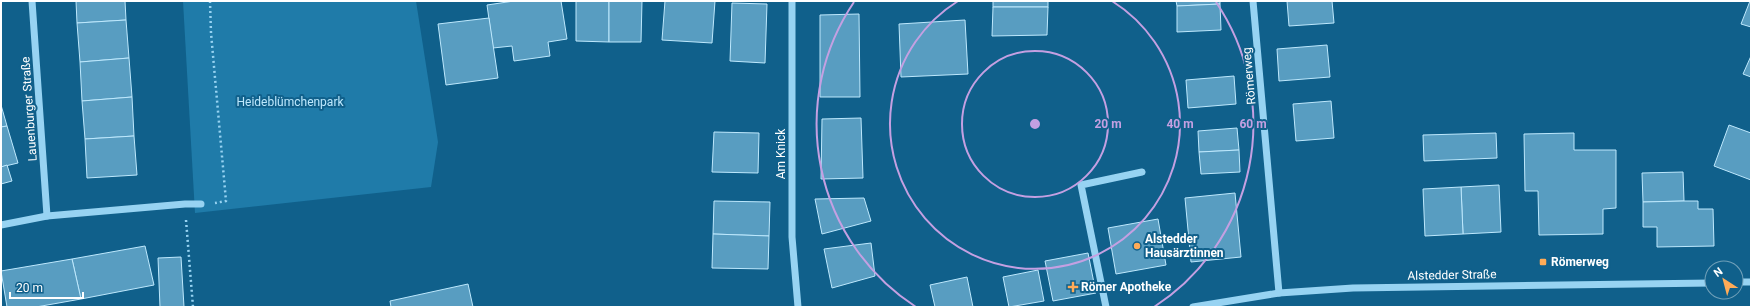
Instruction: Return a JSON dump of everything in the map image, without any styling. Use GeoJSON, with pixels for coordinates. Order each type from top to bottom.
{"type":"FeatureCollection","features":[{"type":"Feature","properties":{"kind":"street","name":"Lauenburger Straße"},"geometry":{"type":"LineString","coordinates":[[32,1],[47,216]]}},
{"type":"Feature","properties":{"kind":"street","name":"Am Knick"},"geometry":{"type":"LineString","coordinates":[[792,1],[792,237],[798,307]]}},
{"type":"Feature","properties":{"kind":"street","name":"Römerweg"},"geometry":{"type":"LineString","coordinates":[[1253,1],[1279,293]]}},
{"type":"Feature","properties":{"kind":"street"},"geometry":{"type":"LineString","coordinates":[[1106,307],[1081,185],[1142,172]]}},
{"type":"Feature","properties":{"kind":"street"},"geometry":{"type":"LineString","coordinates":[[1,225],[47,216],[185,204],[201,204]]}},
{"type":"Feature","properties":{"kind":"street"},"geometry":{"type":"LineString","coordinates":[[1750,282],[1751,274]]}},
{"type":"Feature","properties":{"kind":"street","name":"Alstedder Straße"},"geometry":{"type":"LineString","coordinates":[[1193,307],[1279,293],[1353,288],[1704,283]]}},
{"type":"Feature","properties":{"kind":"path"},"geometry":{"type":"LineString","coordinates":[[201,204],[226,202],[211,33],[210,1]]}},
{"type":"Feature","properties":{"kind":"path"},"geometry":{"type":"LineString","coordinates":[[185,204],[193,307]]}},
{"type":"Feature","properties":{"kind":"green space","name":"Heideblümchenpark"},"geometry":{"type":"Polygon","coordinates":[[[183,1],[416,1],[438,142],[431,187],[195,213],[183,1]]]}},
{"type":"Feature","properties":{"kind":"building"},"geometry":{"type":"Polygon","coordinates":[[[76,1],[125,1],[126,20],[77,23],[76,1]]]}},
{"type":"Feature","properties":{"kind":"building"},"geometry":{"type":"Polygon","coordinates":[[[514,1],[561,1],[567,39],[548,42],[550,56],[514,61],[512,46],[493,48],[487,5],[514,1]]]}},
{"type":"Feature","properties":{"kind":"building"},"geometry":{"type":"Polygon","coordinates":[[[576,1],[609,1],[609,42],[576,41],[576,1]]]}},
{"type":"Feature","properties":{"kind":"building"},"geometry":{"type":"Polygon","coordinates":[[[609,1],[642,1],[641,42],[609,42],[609,1]]]}},
{"type":"Feature","properties":{"kind":"building"},"geometry":{"type":"Polygon","coordinates":[[[665,1],[715,1],[712,43],[662,40],[665,1]]]}},
{"type":"Feature","properties":{"kind":"building"},"geometry":{"type":"Polygon","coordinates":[[[993,1],[1048,1],[1048,7],[993,7],[993,1]]]}},
{"type":"Feature","properties":{"kind":"building"},"geometry":{"type":"Polygon","coordinates":[[[1176,1],[1220,1],[1220,4],[1177,6],[1176,1]]]}},
{"type":"Feature","properties":{"kind":"building"},"geometry":{"type":"Polygon","coordinates":[[[1287,1],[1332,1],[1334,23],[1289,26],[1287,1]]]}},
{"type":"Feature","properties":{"kind":"building"},"geometry":{"type":"Polygon","coordinates":[[[1751,1],[1751,27],[1741,24],[1751,1]]]}},
{"type":"Feature","properties":{"kind":"building"},"geometry":{"type":"Polygon","coordinates":[[[732,3],[767,4],[765,63],[730,61],[732,3]]]}},
{"type":"Feature","properties":{"kind":"building"},"geometry":{"type":"Polygon","coordinates":[[[1220,4],[1221,30],[1177,32],[1177,6],[1220,4]]]}},
{"type":"Feature","properties":{"kind":"building"},"geometry":{"type":"Polygon","coordinates":[[[993,7],[1048,7],[1047,35],[992,36],[993,7]]]}},
{"type":"Feature","properties":{"kind":"building"},"geometry":{"type":"Polygon","coordinates":[[[859,14],[860,97],[820,97],[820,15],[859,14]]]}},
{"type":"Feature","properties":{"kind":"building"},"geometry":{"type":"Polygon","coordinates":[[[489,18],[498,78],[446,85],[438,24],[489,18]]]}},
{"type":"Feature","properties":{"kind":"building"},"geometry":{"type":"Polygon","coordinates":[[[126,20],[129,58],[80,62],[77,23],[126,20]]]}},
{"type":"Feature","properties":{"kind":"building"},"geometry":{"type":"Polygon","coordinates":[[[965,20],[968,74],[901,77],[899,24],[965,20]]]}},
{"type":"Feature","properties":{"kind":"building"},"geometry":{"type":"Polygon","coordinates":[[[1327,45],[1330,77],[1279,81],[1277,49],[1327,45]]]}},
{"type":"Feature","properties":{"kind":"building"},"geometry":{"type":"Polygon","coordinates":[[[1751,56],[1751,77],[1743,74],[1751,56]]]}},
{"type":"Feature","properties":{"kind":"building"},"geometry":{"type":"Polygon","coordinates":[[[129,58],[132,97],[82,101],[80,62],[129,58]]]}},
{"type":"Feature","properties":{"kind":"building"},"geometry":{"type":"Polygon","coordinates":[[[1234,76],[1236,104],[1188,108],[1186,80],[1234,76]]]}},
{"type":"Feature","properties":{"kind":"building"},"geometry":{"type":"Polygon","coordinates":[[[132,97],[134,136],[85,139],[82,101],[132,97]]]}},
{"type":"Feature","properties":{"kind":"building"},"geometry":{"type":"Polygon","coordinates":[[[1331,101],[1334,138],[1296,141],[1293,104],[1331,101]]]}},
{"type":"Feature","properties":{"kind":"building"},"geometry":{"type":"Polygon","coordinates":[[[1,105],[7,126],[1,127],[1,105]]]}},
{"type":"Feature","properties":{"kind":"building"},"geometry":{"type":"Polygon","coordinates":[[[861,118],[863,178],[821,179],[822,119],[861,118]]]}},
{"type":"Feature","properties":{"kind":"building"},"geometry":{"type":"Polygon","coordinates":[[[1729,125],[1751,133],[1751,180],[1714,166],[1729,125]]]}},
{"type":"Feature","properties":{"kind":"building"},"geometry":{"type":"Polygon","coordinates":[[[7,126],[18,163],[1,167],[1,127],[7,126]]]}},
{"type":"Feature","properties":{"kind":"building"},"geometry":{"type":"Polygon","coordinates":[[[1237,128],[1239,150],[1199,152],[1198,131],[1237,128]]]}},
{"type":"Feature","properties":{"kind":"building"},"geometry":{"type":"Polygon","coordinates":[[[714,132],[759,133],[758,173],[712,172],[714,132]]]}},
{"type":"Feature","properties":{"kind":"building"},"geometry":{"type":"Polygon","coordinates":[[[1496,133],[1497,158],[1424,161],[1423,135],[1496,133]]]}},
{"type":"Feature","properties":{"kind":"building"},"geometry":{"type":"Polygon","coordinates":[[[1574,133],[1574,150],[1616,150],[1616,208],[1603,209],[1603,234],[1539,235],[1538,191],[1525,191],[1524,134],[1574,133]]]}},
{"type":"Feature","properties":{"kind":"building"},"geometry":{"type":"Polygon","coordinates":[[[134,136],[137,175],[87,178],[85,139],[134,136]]]}},
{"type":"Feature","properties":{"kind":"building"},"geometry":{"type":"Polygon","coordinates":[[[1239,150],[1240,172],[1201,174],[1199,152],[1239,150]]]}},
{"type":"Feature","properties":{"kind":"building"},"geometry":{"type":"Polygon","coordinates":[[[7,165],[12,181],[1,184],[1,167],[7,165]]]}},
{"type":"Feature","properties":{"kind":"building"},"geometry":{"type":"Polygon","coordinates":[[[1683,172],[1684,201],[1643,202],[1642,173],[1683,172]]]}},
{"type":"Feature","properties":{"kind":"building"},"geometry":{"type":"Polygon","coordinates":[[[1499,185],[1501,232],[1463,234],[1461,187],[1499,185]]]}},
{"type":"Feature","properties":{"kind":"building"},"geometry":{"type":"Polygon","coordinates":[[[1461,187],[1463,234],[1425,236],[1423,189],[1461,187]]]}},
{"type":"Feature","properties":{"kind":"building"},"geometry":{"type":"Polygon","coordinates":[[[1235,193],[1241,257],[1191,262],[1185,198],[1235,193]]]}},
{"type":"Feature","properties":{"kind":"building"},"geometry":{"type":"Polygon","coordinates":[[[864,198],[871,221],[822,234],[815,199],[864,198]]]}},
{"type":"Feature","properties":{"kind":"building"},"geometry":{"type":"Polygon","coordinates":[[[714,201],[770,202],[769,236],[713,234],[714,201]]]}},
{"type":"Feature","properties":{"kind":"building"},"geometry":{"type":"Polygon","coordinates":[[[1698,201],[1698,209],[1713,209],[1714,246],[1657,247],[1657,227],[1643,227],[1643,202],[1698,201]]]}},
{"type":"Feature","properties":{"kind":"building","name":"Alstedder Hausärztinnen"},"geometry":{"type":"Polygon","coordinates":[[[1158,219],[1166,265],[1116,274],[1108,228],[1158,219]]]}},
{"type":"Feature","properties":{"kind":"building"},"geometry":{"type":"Polygon","coordinates":[[[713,234],[769,236],[768,269],[712,268],[713,234]]]}},
{"type":"Feature","properties":{"kind":"building"},"geometry":{"type":"Polygon","coordinates":[[[871,243],[875,276],[832,288],[824,249],[871,243]]]}},
{"type":"Feature","properties":{"kind":"building"},"geometry":{"type":"Polygon","coordinates":[[[145,246],[154,285],[81,299],[72,259],[145,246]]]}},
{"type":"Feature","properties":{"kind":"building"},"geometry":{"type":"Polygon","coordinates":[[[1088,253],[1096,293],[1053,301],[1045,261],[1088,253]]]}},
{"type":"Feature","properties":{"kind":"building"},"geometry":{"type":"Polygon","coordinates":[[[181,257],[184,307],[160,307],[158,258],[181,257]]]}},
{"type":"Feature","properties":{"kind":"building"},"geometry":{"type":"Polygon","coordinates":[[[72,259],[81,299],[36,307],[7,307],[1,271],[72,259]]]}},
{"type":"Feature","properties":{"kind":"building"},"geometry":{"type":"Polygon","coordinates":[[[1038,270],[1044,301],[1009,307],[1003,277],[1038,270]]]}},
{"type":"Feature","properties":{"kind":"building"},"geometry":{"type":"Polygon","coordinates":[[[967,277],[973,307],[935,307],[930,285],[967,277]]]}},
{"type":"Feature","properties":{"kind":"building"},"geometry":{"type":"Polygon","coordinates":[[[468,284],[473,307],[391,307],[390,301],[468,284]]]}},
{"type":"Feature","properties":{"kind":"place","name":"Alstedder Hausärztinnen"},"geometry":{"type":"Point","coordinates":[1137,246]}},
{"type":"Feature","properties":{"kind":"place","name":"Römerweg"},"geometry":{"type":"Point","coordinates":[1543,262]}},
{"type":"Feature","properties":{"kind":"place","name":"Römer Apotheke"},"geometry":{"type":"Point","coordinates":[1073,287]}}]}
